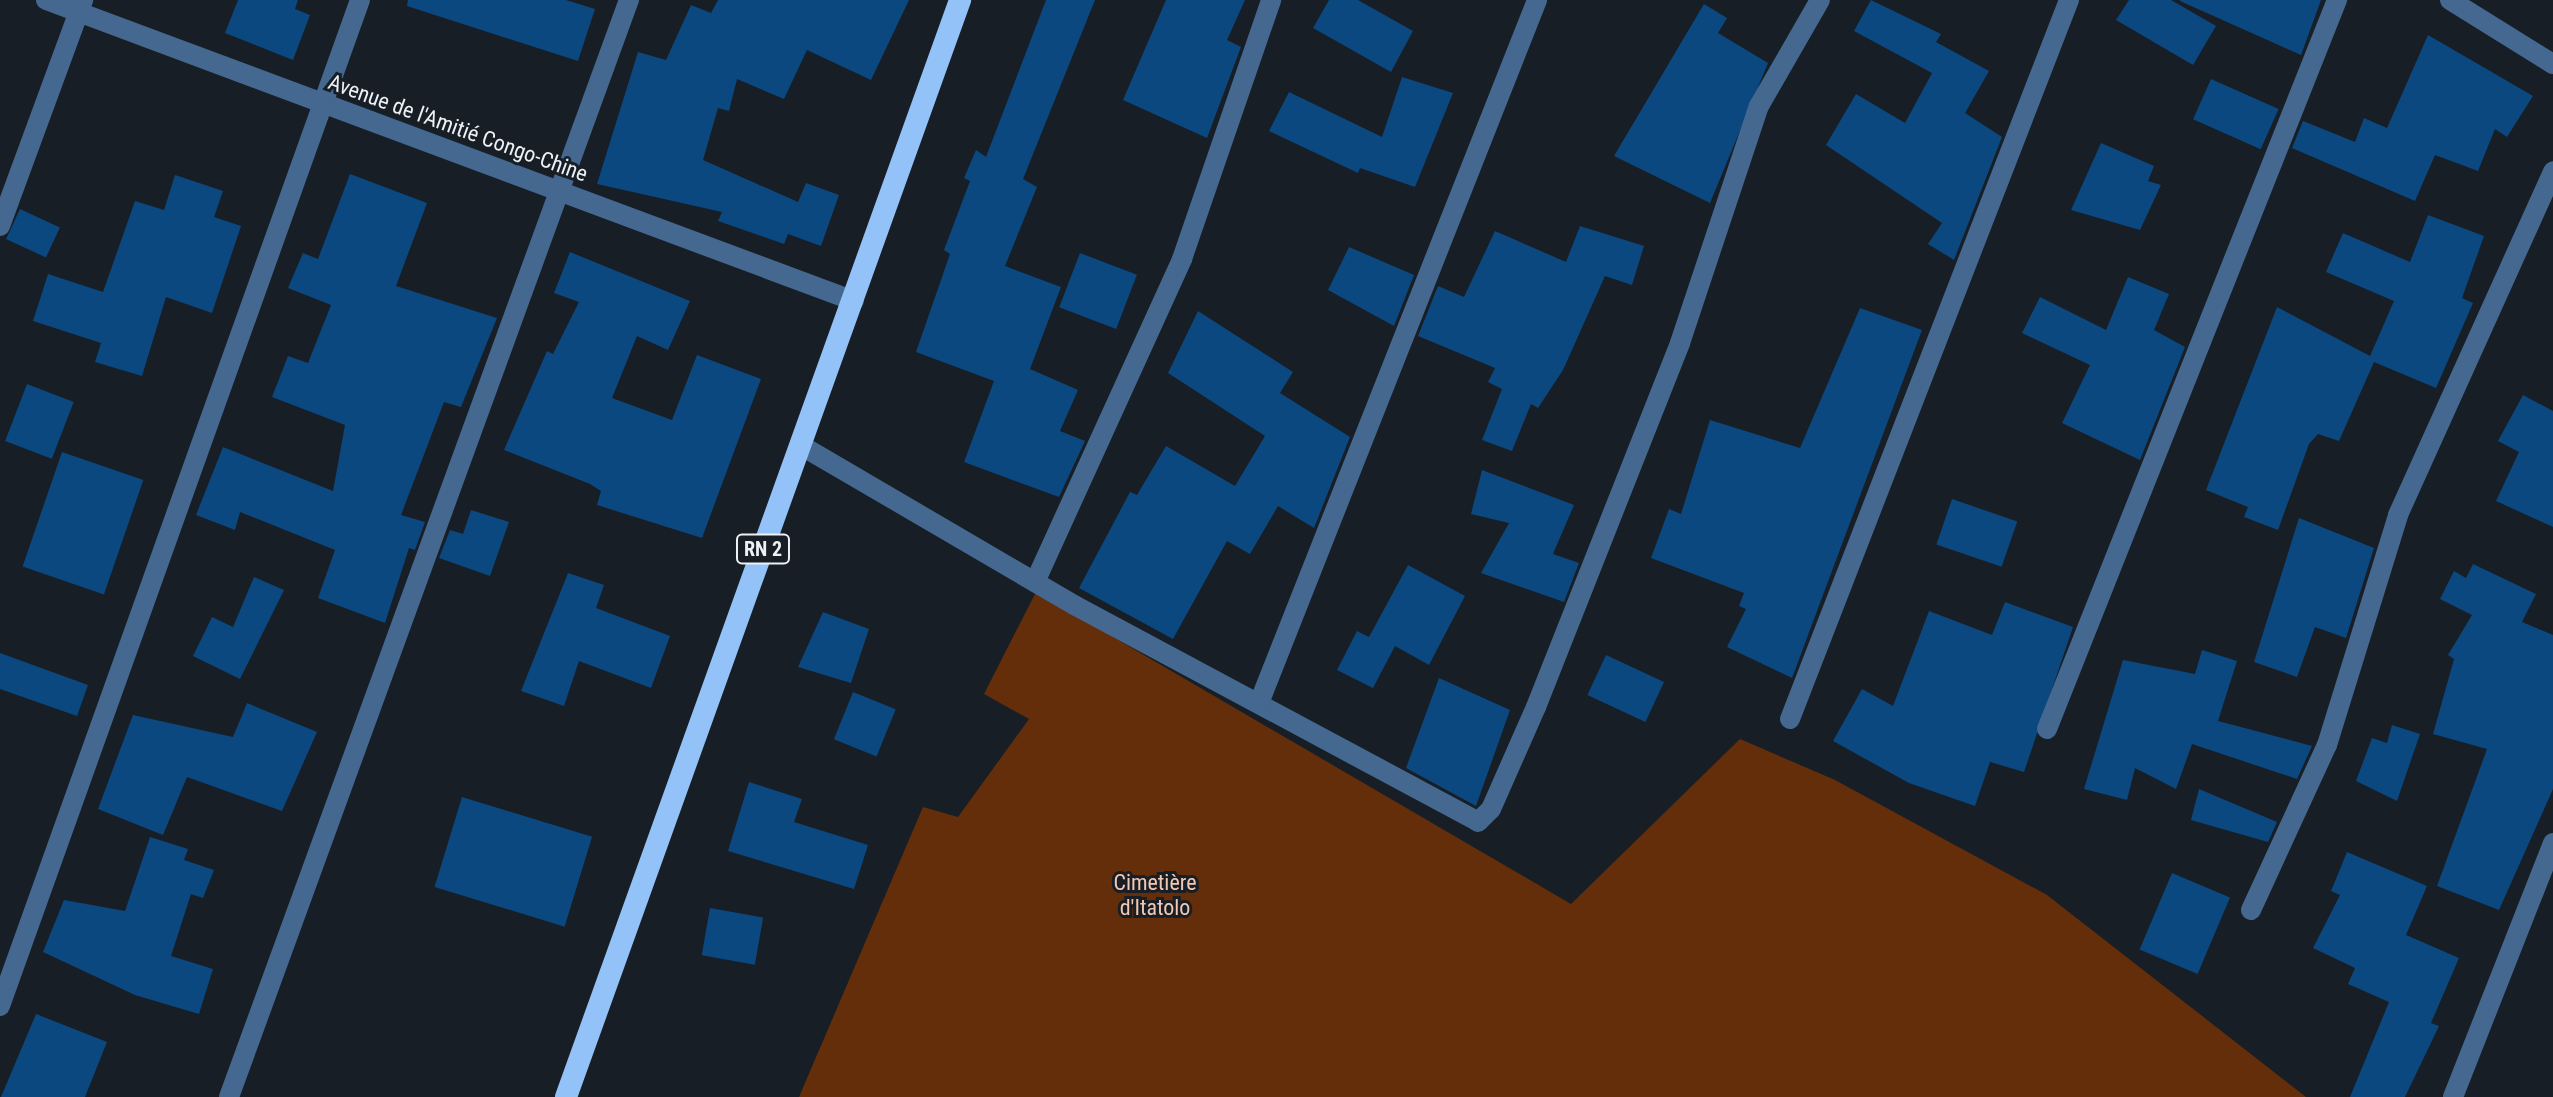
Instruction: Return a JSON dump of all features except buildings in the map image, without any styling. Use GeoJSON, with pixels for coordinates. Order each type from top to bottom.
{"type":"FeatureCollection","features":[{"type":"Feature","properties":{"kind":"highway","name":"RN 2"},"geometry":{"type":"LineString","coordinates":[[566,1097],[960,0]]}},
{"type":"Feature","properties":{"kind":"street","name":"Avenue de l'Amitié Congo-Chine"},"geometry":{"type":"LineString","coordinates":[[46,0],[81,6],[325,104],[854,301]]}},
{"type":"Feature","properties":{"kind":"street"},"geometry":{"type":"LineString","coordinates":[[0,1006],[360,0]]}},
{"type":"Feature","properties":{"kind":"street"},"geometry":{"type":"LineString","coordinates":[[229,1097],[629,0]]}},
{"type":"Feature","properties":{"kind":"street"},"geometry":{"type":"LineString","coordinates":[[1035,582],[1182,259],[1271,0]]}},
{"type":"Feature","properties":{"kind":"street"},"geometry":{"type":"LineString","coordinates":[[1259,703],[1537,0]]}},
{"type":"Feature","properties":{"kind":"street"},"geometry":{"type":"LineString","coordinates":[[802,446],[1035,582],[1471,821],[1485,818],[1688,323],[1759,106],[1820,0]]}},
{"type":"Feature","properties":{"kind":"street"},"geometry":{"type":"LineString","coordinates":[[1790,719],[2069,0]]}},
{"type":"Feature","properties":{"kind":"street"},"geometry":{"type":"LineString","coordinates":[[2047,729],[2337,0]]}},
{"type":"Feature","properties":{"kind":"street"},"geometry":{"type":"LineString","coordinates":[[2450,0],[2553,64]]}},
{"type":"Feature","properties":{"kind":"street"},"geometry":{"type":"LineString","coordinates":[[0,226],[81,6]]}},
{"type":"Feature","properties":{"kind":"street"},"geometry":{"type":"LineString","coordinates":[[2251,910],[2327,745],[2398,515],[2553,171]]}},
{"type":"Feature","properties":{"kind":"street"},"geometry":{"type":"LineString","coordinates":[[2453,1097],[2553,843]]}},
{"type":"Feature","properties":{"kind":"green space","name":"Cimetière d'Itatolo"},"geometry":{"type":"Polygon","coordinates":[[[1036,592],[1571,904],[1740,739],[1835,780],[2047,895],[2306,1097],[799,1097],[923,807],[958,817],[1029,719],[984,694],[1036,592]]]}}]}
